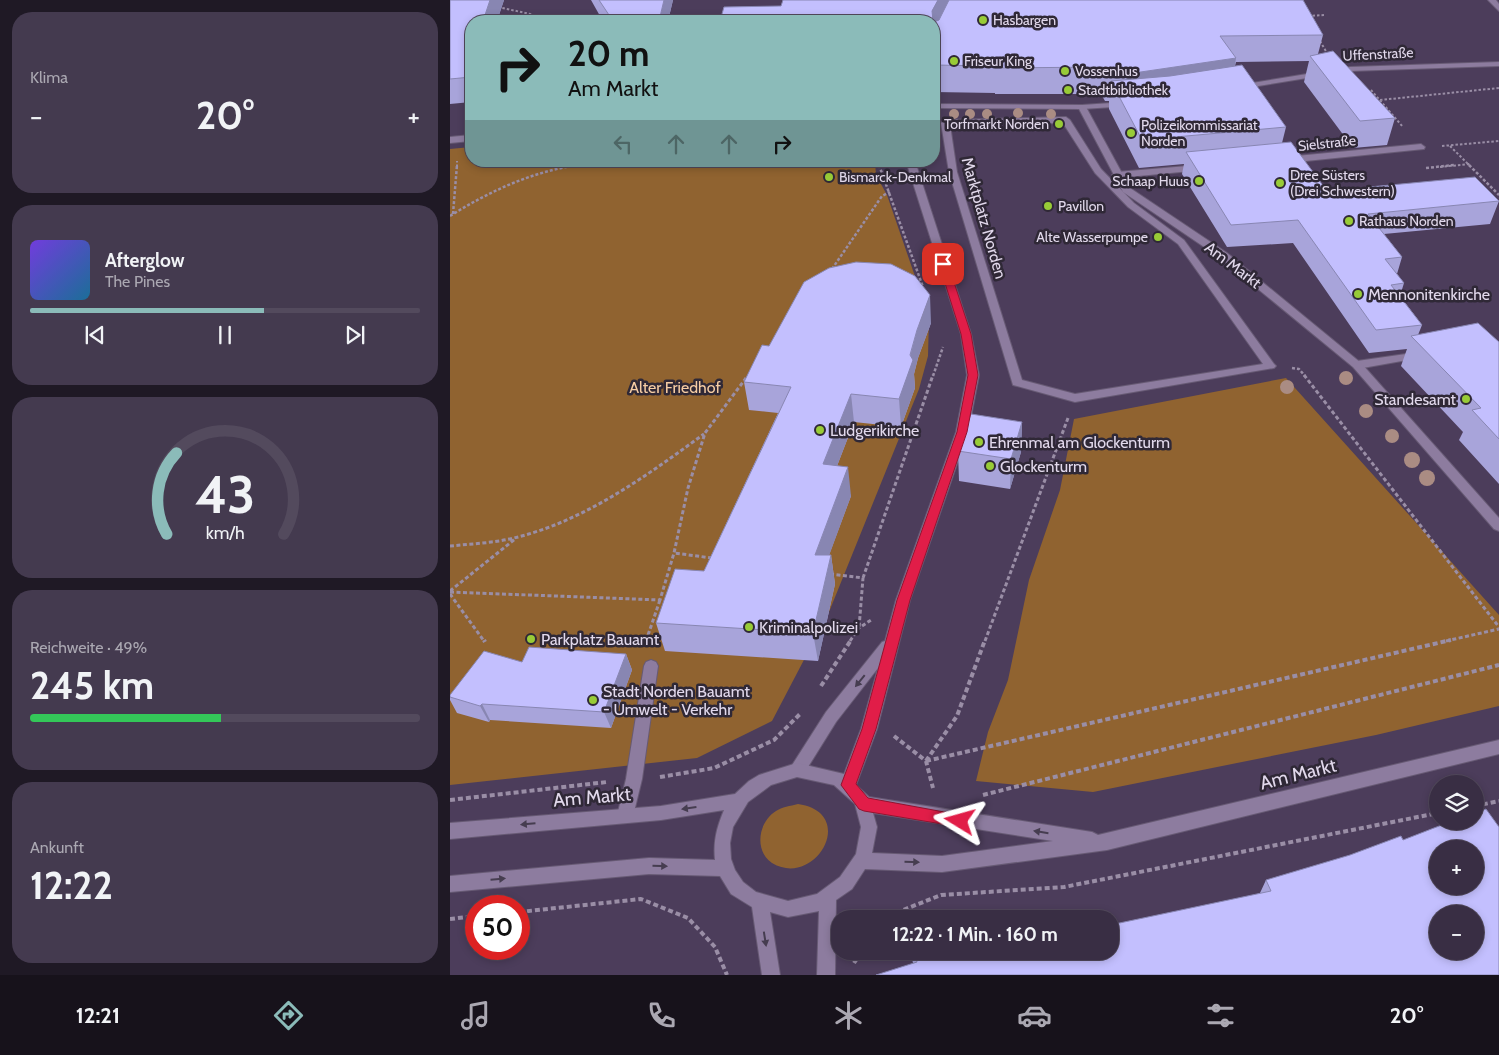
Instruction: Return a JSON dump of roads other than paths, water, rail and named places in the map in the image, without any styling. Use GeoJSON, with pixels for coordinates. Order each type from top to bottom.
{"type":"FeatureCollection","features":[{"type":"Feature","properties":{"kind":"street"},"geometry":{"type":"LineString","coordinates":[[1492,0],[1499,9]]}},
{"type":"Feature","properties":{"kind":"street","name":"Uffenstraße"},"geometry":{"type":"LineString","coordinates":[[1234,88],[1354,69],[1499,64]]}},
{"type":"Feature","properties":{"kind":"street"},"geometry":{"type":"LineString","coordinates":[[940,106],[1133,104]]}},
{"type":"Feature","properties":{"kind":"street","name":"Am Markt"},"geometry":{"type":"LineString","coordinates":[[1082,106],[1116,176],[1126,190],[1223,255],[1357,364],[1499,526]]}},
{"type":"Feature","properties":{"kind":"street","name":"Marktplatz Norden"},"geometry":{"type":"LineString","coordinates":[[1066,120],[1098,171],[1131,206],[1181,242],[1270,366],[1075,398],[1017,382],[953,172],[945,123],[1066,120]]}},
{"type":"Feature","properties":{"kind":"street"},"geometry":{"type":"LineString","coordinates":[[450,140],[465,139]]}},
{"type":"Feature","properties":{"kind":"street","name":"Sielstraße"},"geometry":{"type":"LineString","coordinates":[[1276,161],[1421,147]]}},
{"type":"Feature","properties":{"kind":"street"},"geometry":{"type":"LineString","coordinates":[[848,785],[869,729],[903,600],[962,432],[973,375],[966,334],[912,167]]}},
{"type":"Feature","properties":{"kind":"street"},"geometry":{"type":"LineString","coordinates":[[1116,176],[1206,168]]}},
{"type":"Feature","properties":{"kind":"street"},"geometry":{"type":"LineString","coordinates":[[1357,364],[1433,353]]}},
{"type":"Feature","properties":{"kind":"street"},"geometry":{"type":"LineString","coordinates":[[797,770],[830,717],[891,642]]}},
{"type":"Feature","properties":{"kind":"street"},"geometry":{"type":"LineString","coordinates":[[625,816],[634,779],[651,666]]}},
{"type":"Feature","properties":{"kind":"street","name":"Am Markt"},"geometry":{"type":"LineString","coordinates":[[863,860],[942,864],[1107,842],[1499,747]]}},
{"type":"Feature","properties":{"kind":"street"},"geometry":{"type":"LineString","coordinates":[[797,770],[824,774],[848,785],[864,804],[870,822],[870,841],[863,860],[849,881],[828,898],[805,906],[782,908],[760,903],[745,895],[724,868],[720,845],[725,822],[738,802],[755,786],[775,775],[797,770]]}},
{"type":"Feature","properties":{"kind":"street","name":"Am Markt"},"geometry":{"type":"LineString","coordinates":[[450,831],[625,816],[738,802]]}},
{"type":"Feature","properties":{"kind":"street","name":"Am Markt"},"geometry":{"type":"LineString","coordinates":[[864,804],[1107,842]]}},
{"type":"Feature","properties":{"kind":"street"},"geometry":{"type":"LineString","coordinates":[[450,884],[649,866],[724,868]]}},
{"type":"Feature","properties":{"kind":"street"},"geometry":{"type":"LineString","coordinates":[[826,975],[828,898]]}},
{"type":"Feature","properties":{"kind":"street"},"geometry":{"type":"LineString","coordinates":[[760,903],[771,975]]}},
{"type":"Feature","properties":{"kind":"place","name":"Hasbargen"},"geometry":{"type":"Point","coordinates":[983,20]}},
{"type":"Feature","properties":{"kind":"place","name":"Friseur King"},"geometry":{"type":"Point","coordinates":[954,61]}},
{"type":"Feature","properties":{"kind":"place","name":"Vossenhus"},"geometry":{"type":"Point","coordinates":[1065,71]}},
{"type":"Feature","properties":{"kind":"place","name":"Stadtbibliothek"},"geometry":{"type":"Point","coordinates":[1068,90]}},
{"type":"Feature","properties":{"kind":"place","name":"Torfmarkt Norden"},"geometry":{"type":"Point","coordinates":[1059,124]}},
{"type":"Feature","properties":{"kind":"place","name":"Polizeikommissariat Norden"},"geometry":{"type":"Point","coordinates":[1131,133]}},
{"type":"Feature","properties":{"kind":"place","name":"Bismarck-Denkmal"},"geometry":{"type":"Point","coordinates":[829,177]}},
{"type":"Feature","properties":{"kind":"place","name":"Schaap Huus"},"geometry":{"type":"Point","coordinates":[1199,181]}},
{"type":"Feature","properties":{"kind":"place","name":"Dree Süsters (Drei Schwestern)"},"geometry":{"type":"Point","coordinates":[1280,183]}},
{"type":"Feature","properties":{"kind":"place","name":"Pavillon"},"geometry":{"type":"Point","coordinates":[1048,206]}},
{"type":"Feature","properties":{"kind":"place","name":"Rathaus Norden"},"geometry":{"type":"Point","coordinates":[1349,221]}},
{"type":"Feature","properties":{"kind":"place","name":"Alte Wasserpumpe"},"geometry":{"type":"Point","coordinates":[1158,237]}},
{"type":"Feature","properties":{"kind":"place","name":"Mennonitenkirche"},"geometry":{"type":"Point","coordinates":[1358,294]}},
{"type":"Feature","properties":{"kind":"place","name":"Standesamt"},"geometry":{"type":"Point","coordinates":[1466,399]}},
{"type":"Feature","properties":{"kind":"place","name":"Ludgerikirche"},"geometry":{"type":"Point","coordinates":[820,430]}},
{"type":"Feature","properties":{"kind":"place","name":"Ehrenmal am Glockenturm"},"geometry":{"type":"Point","coordinates":[979,442]}},
{"type":"Feature","properties":{"kind":"place","name":"Glockenturm"},"geometry":{"type":"Point","coordinates":[990,466]}},
{"type":"Feature","properties":{"kind":"place","name":"Kriminalpolizei"},"geometry":{"type":"Point","coordinates":[749,627]}},
{"type":"Feature","properties":{"kind":"place","name":"Parkplatz Bauamt"},"geometry":{"type":"Point","coordinates":[531,639]}},
{"type":"Feature","properties":{"kind":"place","name":"Stadt Norden Bauamt - Umwelt - Verkehr"},"geometry":{"type":"Point","coordinates":[593,700]}},
{"type":"Feature","properties":{"kind":"park label","name":"Alter Friedhof"},"geometry":{"type":"Point","coordinates":[675,387]}}]}
